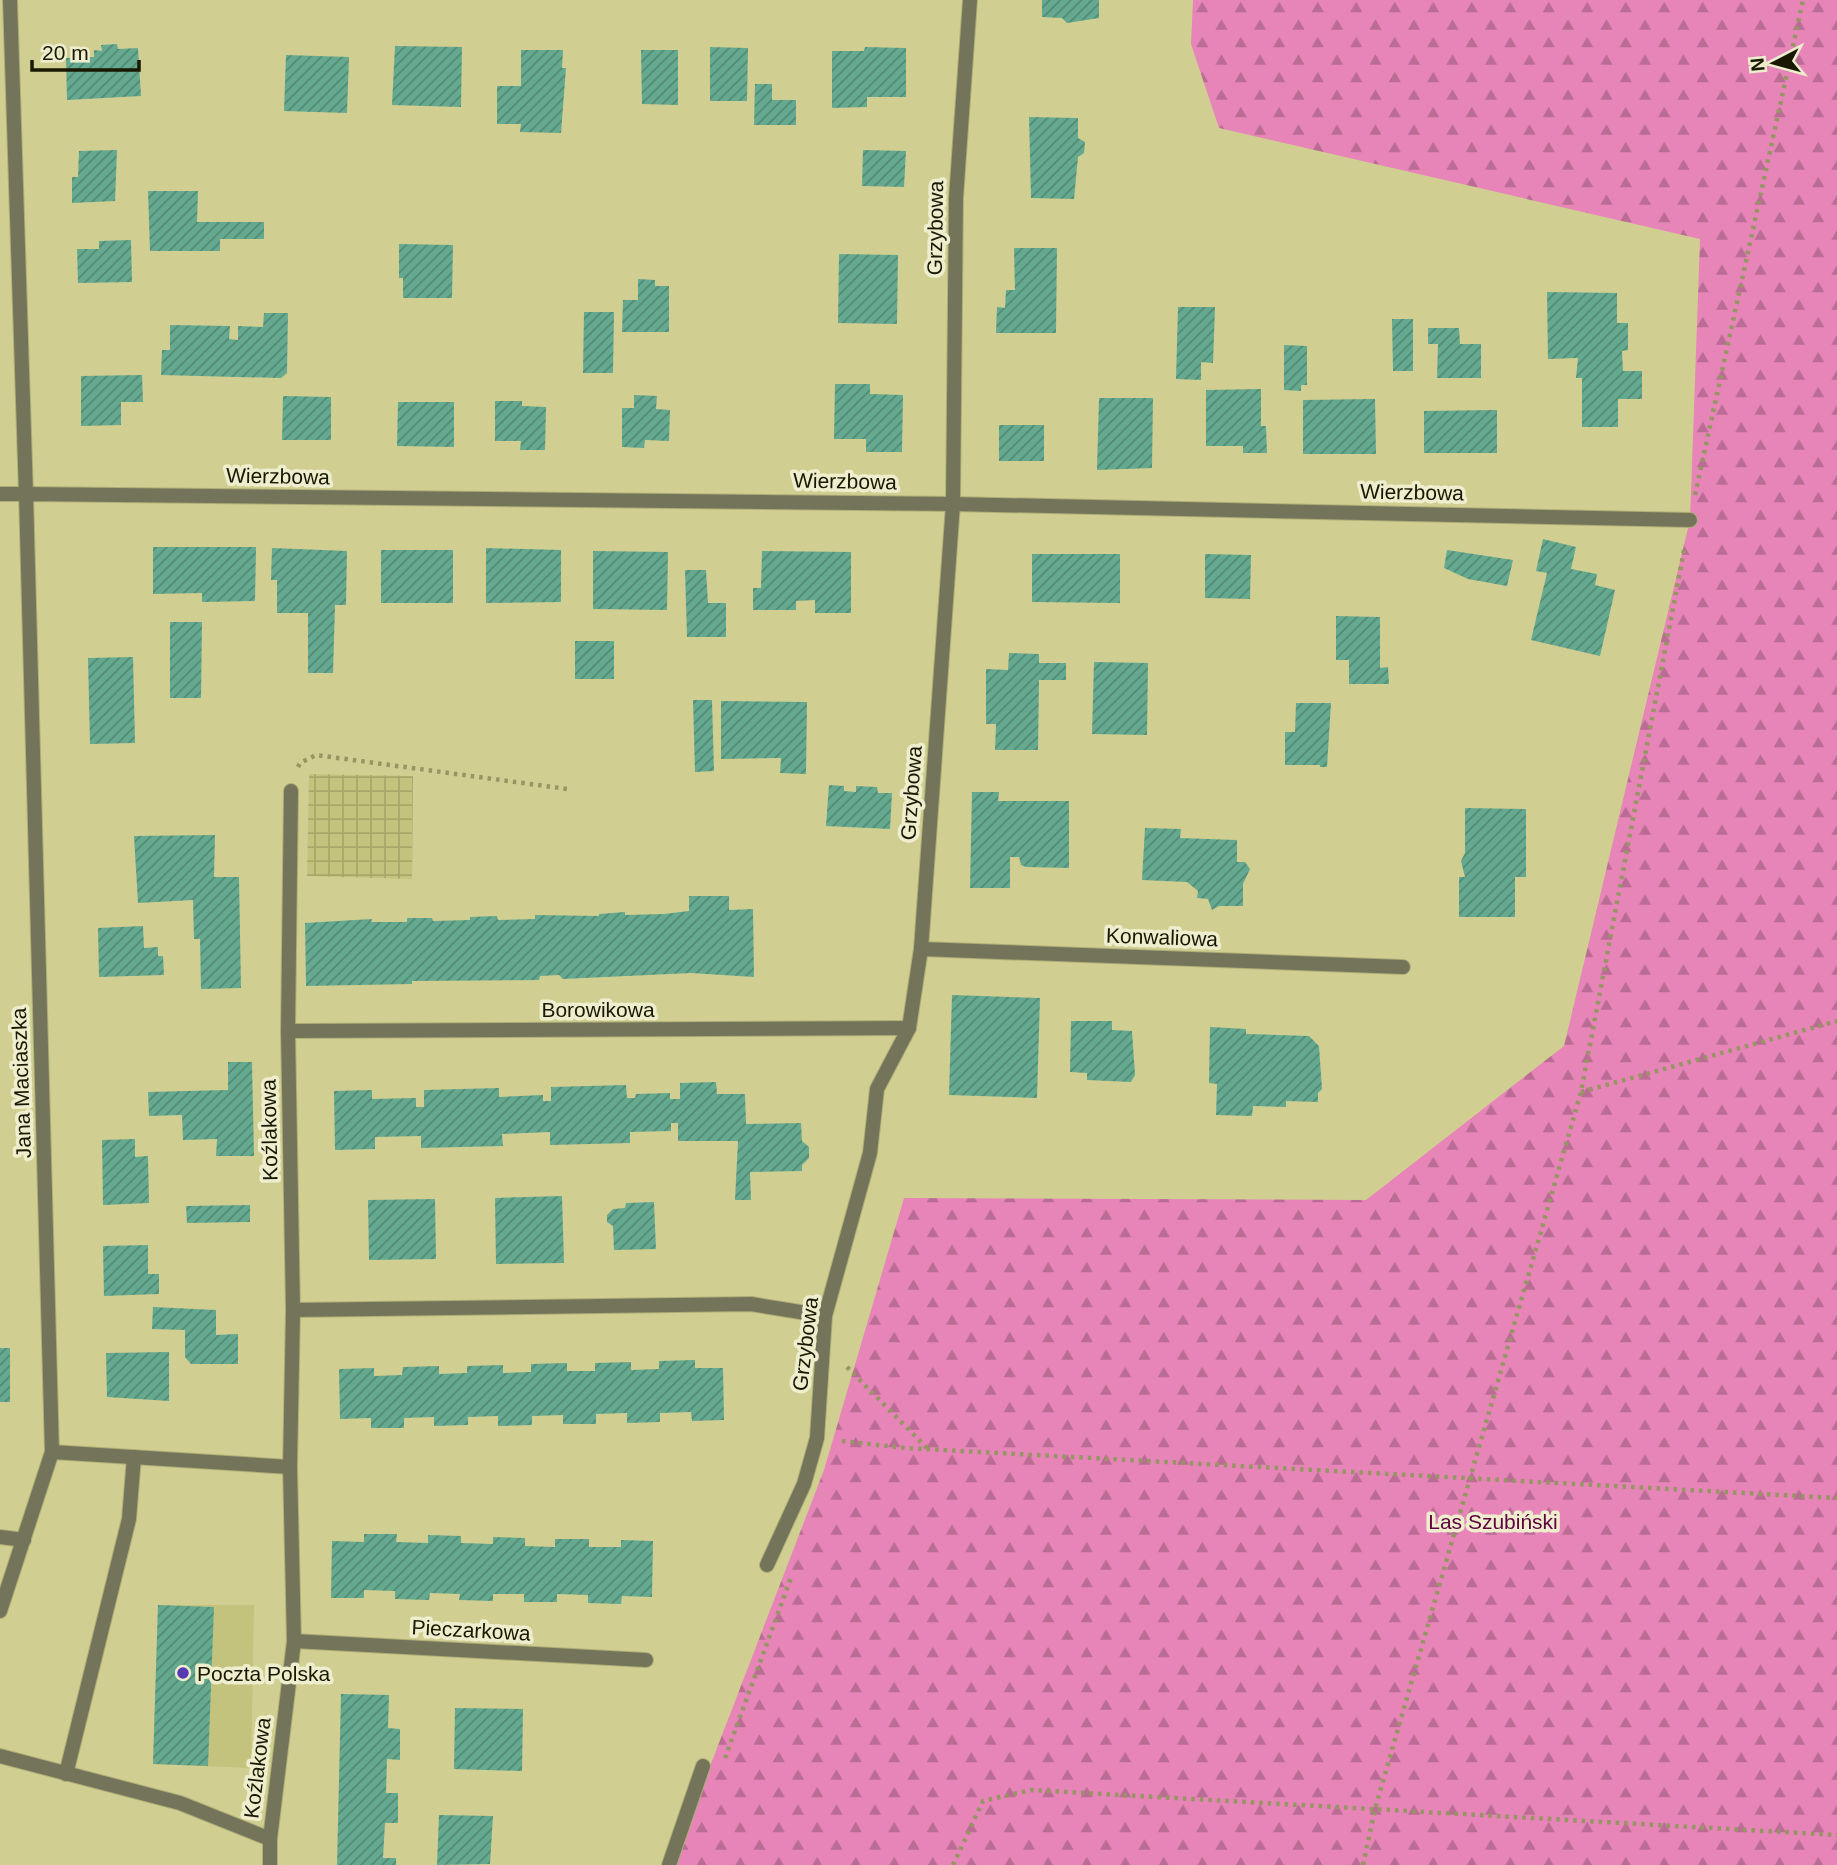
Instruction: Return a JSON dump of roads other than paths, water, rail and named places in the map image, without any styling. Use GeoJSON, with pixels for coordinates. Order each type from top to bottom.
{"type":"FeatureCollection","features":[{"type":"Feature","properties":{"kind":"street","name":"Jana Maciaszka"},"geometry":{"type":"LineString","coordinates":[[0,1611],[52,1452],[26,494],[5,38],[10,0]]}},
{"type":"Feature","properties":{"kind":"street","name":"Grzybowa"},"geometry":{"type":"LineString","coordinates":[[767,1565],[804,1484],[817,1438],[825,1316],[870,1153],[877,1089],[909,1028],[921,948],[953,504],[956,198],[970,0]]}},
{"type":"Feature","properties":{"kind":"street","name":"Wierzbowa"},"geometry":{"type":"LineString","coordinates":[[0,494],[953,504],[1690,520]]}},
{"type":"Feature","properties":{"kind":"street","name":"Koźlakowa"},"geometry":{"type":"LineString","coordinates":[[270,1865],[270,1839],[294,1641],[290,1467],[293,1310],[288,1031],[291,791]]}},
{"type":"Feature","properties":{"kind":"street","name":"Konwaliowa"},"geometry":{"type":"LineString","coordinates":[[921,948],[1403,967]]}},
{"type":"Feature","properties":{"kind":"street","name":"Borowikowa"},"geometry":{"type":"LineString","coordinates":[[288,1031],[909,1028]]}},
{"type":"Feature","properties":{"kind":"street"},"geometry":{"type":"LineString","coordinates":[[293,1310],[751,1304],[825,1316]]}},
{"type":"Feature","properties":{"kind":"street"},"geometry":{"type":"LineString","coordinates":[[52,1452],[290,1467]]}},
{"type":"Feature","properties":{"kind":"street"},"geometry":{"type":"LineString","coordinates":[[66,1774],[129,1519],[134,1457]]}},
{"type":"Feature","properties":{"kind":"street"},"geometry":{"type":"LineString","coordinates":[[0,1537],[24,1540]]}},
{"type":"Feature","properties":{"kind":"street","name":"Pieczarkowa"},"geometry":{"type":"LineString","coordinates":[[294,1641],[646,1660]]}},
{"type":"Feature","properties":{"kind":"street"},"geometry":{"type":"LineString","coordinates":[[0,1756],[180,1803],[270,1839]]}},
{"type":"Feature","properties":{"kind":"street"},"geometry":{"type":"LineString","coordinates":[[669,1865],[703,1766]]}},
{"type":"Feature","properties":{"kind":"place","name":"Poczta Polska"},"geometry":{"type":"Point","coordinates":[183,1673]}},
{"type":"Feature","properties":{"kind":"park label","name":"Las Szubiński"},"geometry":{"type":"Point","coordinates":[1493,1521]}}]}
